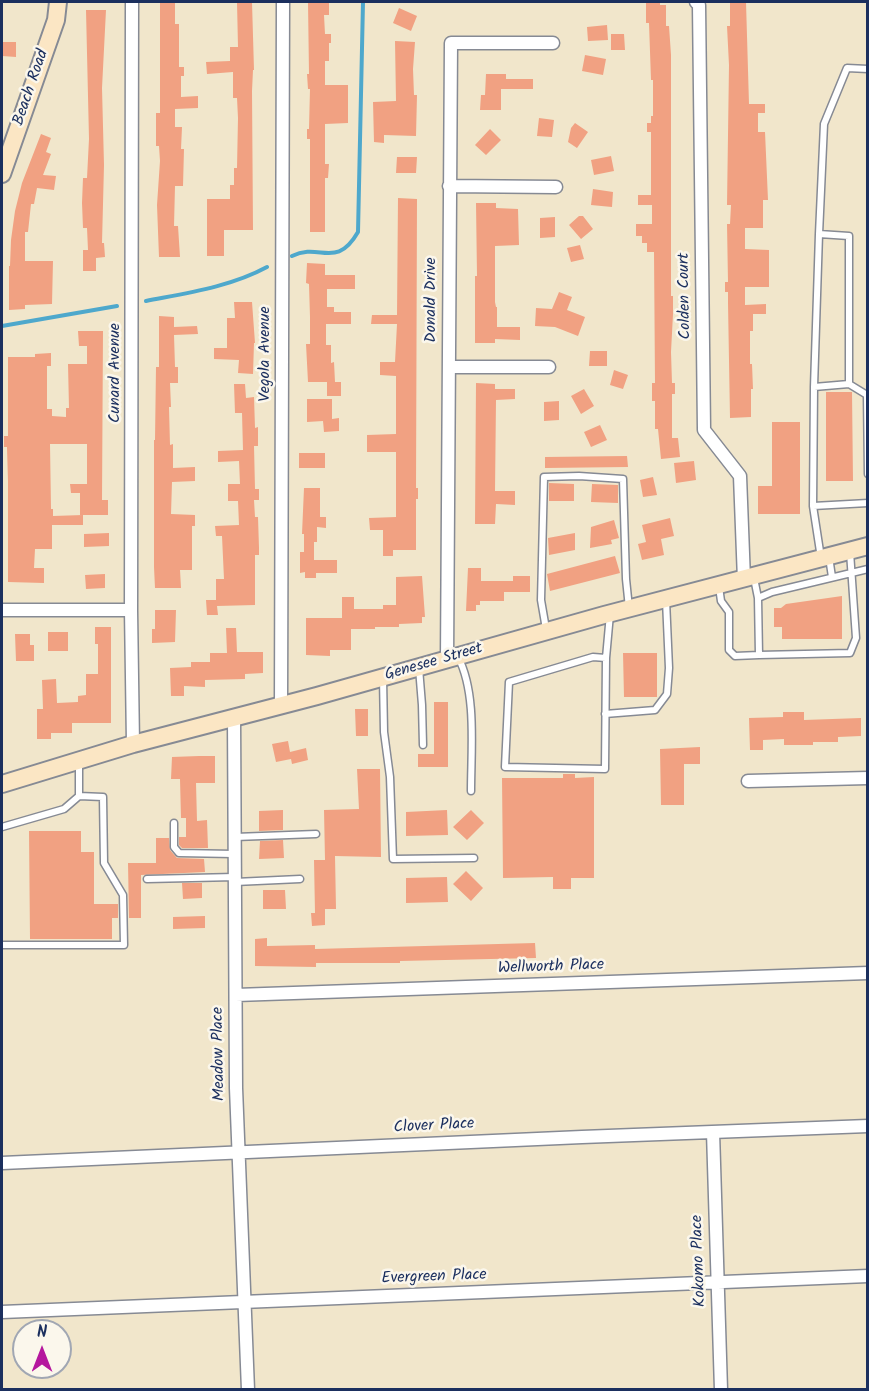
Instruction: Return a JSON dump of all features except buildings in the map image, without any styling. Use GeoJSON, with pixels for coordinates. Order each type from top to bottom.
{"type":"FeatureCollection","features":[{"type":"Feature","properties":{"kind":"main road","name":"Beach Road"},"geometry":{"type":"LineString","coordinates":[[2,174],[56,20],[58,2]]}},
{"type":"Feature","properties":{"kind":"main road","name":"Genesee Street"},"geometry":{"type":"LineString","coordinates":[[2,784],[133,744],[383,678],[610,613],[867,546]]}},
{"type":"Feature","properties":{"kind":"street","name":"Cunard Avenue"},"geometry":{"type":"LineString","coordinates":[[132,2],[131,610],[133,744]]}},
{"type":"Feature","properties":{"kind":"street","name":"Vegola Avenue"},"geometry":{"type":"LineString","coordinates":[[281,706],[283,2]]}},
{"type":"Feature","properties":{"kind":"street","name":"Colden Court"},"geometry":{"type":"LineString","coordinates":[[696,2],[699,5],[704,430],[740,477],[749,578]]}},
{"type":"Feature","properties":{"kind":"street","name":"Donald Drive"},"geometry":{"type":"LineString","coordinates":[[453,658],[449,367],[451,43],[553,43]]}},
{"type":"Feature","properties":{"kind":"street"},"geometry":{"type":"LineString","coordinates":[[449,186],[556,187]]}},
{"type":"Feature","properties":{"kind":"street"},"geometry":{"type":"LineString","coordinates":[[449,367],[549,367]]}},
{"type":"Feature","properties":{"kind":"street"},"geometry":{"type":"LineString","coordinates":[[2,610],[131,610]]}},
{"type":"Feature","properties":{"kind":"street","name":"Meadow Place"},"geometry":{"type":"LineString","coordinates":[[234,718],[239,1152],[248,1389]]}},
{"type":"Feature","properties":{"kind":"street"},"geometry":{"type":"LineString","coordinates":[[748,781],[867,778]]}},
{"type":"Feature","properties":{"kind":"street","name":"Wellworth Place"},"geometry":{"type":"LineString","coordinates":[[236,995],[867,973]]}},
{"type":"Feature","properties":{"kind":"street","name":"Clover Place"},"geometry":{"type":"LineString","coordinates":[[2,1163],[867,1126]]}},
{"type":"Feature","properties":{"kind":"street","name":"Kokomo Place"},"geometry":{"type":"LineString","coordinates":[[713,1132],[721,1389]]}},
{"type":"Feature","properties":{"kind":"street","name":"Evergreen Place"},"geometry":{"type":"LineString","coordinates":[[2,1312],[867,1276]]}},
{"type":"Feature","properties":{"kind":"lane"},"geometry":{"type":"LineString","coordinates":[[832,577],[825,558],[813,506],[814,387],[824,124],[847,68],[867,69]]}},
{"type":"Feature","properties":{"kind":"lane"},"geometry":{"type":"LineString","coordinates":[[819,234],[849,236],[849,384]]}},
{"type":"Feature","properties":{"kind":"lane"},"geometry":{"type":"LineString","coordinates":[[814,387],[849,384],[867,395],[867,474]]}},
{"type":"Feature","properties":{"kind":"lane"},"geometry":{"type":"LineString","coordinates":[[547,631],[542,600],[544,477],[623,478],[629,609]]}},
{"type":"Feature","properties":{"kind":"lane"},"geometry":{"type":"LineString","coordinates":[[813,506],[867,503]]}},
{"type":"Feature","properties":{"kind":"lane"},"geometry":{"type":"LineString","coordinates":[[718,586],[721,601],[729,612],[729,650],[735,656],[850,654],[856,638],[850,551]]}},
{"type":"Feature","properties":{"kind":"lane"},"geometry":{"type":"LineString","coordinates":[[758,597],[867,569]]}},
{"type":"Feature","properties":{"kind":"lane"},"geometry":{"type":"LineString","coordinates":[[749,578],[758,597],[759,655]]}},
{"type":"Feature","properties":{"kind":"lane"},"geometry":{"type":"LineString","coordinates":[[605,714],[655,710],[667,694],[669,668],[666,599]]}},
{"type":"Feature","properties":{"kind":"lane"},"geometry":{"type":"LineString","coordinates":[[606,658],[592,657],[509,682],[505,767],[605,769],[606,658],[610,613]]}},
{"type":"Feature","properties":{"kind":"lane"},"geometry":{"type":"LineString","coordinates":[[453,658],[465,671],[470,704],[471,791]]}},
{"type":"Feature","properties":{"kind":"lane"},"geometry":{"type":"LineString","coordinates":[[419,668],[423,745]]}},
{"type":"Feature","properties":{"kind":"lane"},"geometry":{"type":"LineString","coordinates":[[383,678],[384,732],[390,777],[393,859],[474,858]]}},
{"type":"Feature","properties":{"kind":"lane"},"geometry":{"type":"LineString","coordinates":[[79,760],[79,796]]}},
{"type":"Feature","properties":{"kind":"lane"},"geometry":{"type":"LineString","coordinates":[[2,827],[64,809],[79,796],[103,797],[104,863],[123,895],[124,945],[2,945]]}},
{"type":"Feature","properties":{"kind":"lane"},"geometry":{"type":"LineString","coordinates":[[174,823],[174,846],[179,853],[235,854]]}},
{"type":"Feature","properties":{"kind":"lane"},"geometry":{"type":"LineString","coordinates":[[235,837],[315,834]]}},
{"type":"Feature","properties":{"kind":"lane"},"geometry":{"type":"LineString","coordinates":[[147,879],[300,879]]}},
{"type":"Feature","properties":{"kind":"waterway"},"geometry":{"type":"LineString","coordinates":[[292,256],[311,252],[335,253],[350,243],[358,232],[363,2]]}},
{"type":"Feature","properties":{"kind":"waterway"},"geometry":{"type":"LineString","coordinates":[[146,301],[238,280],[267,267]]}},
{"type":"Feature","properties":{"kind":"waterway"},"geometry":{"type":"LineString","coordinates":[[2,326],[117,306]]}}]}
